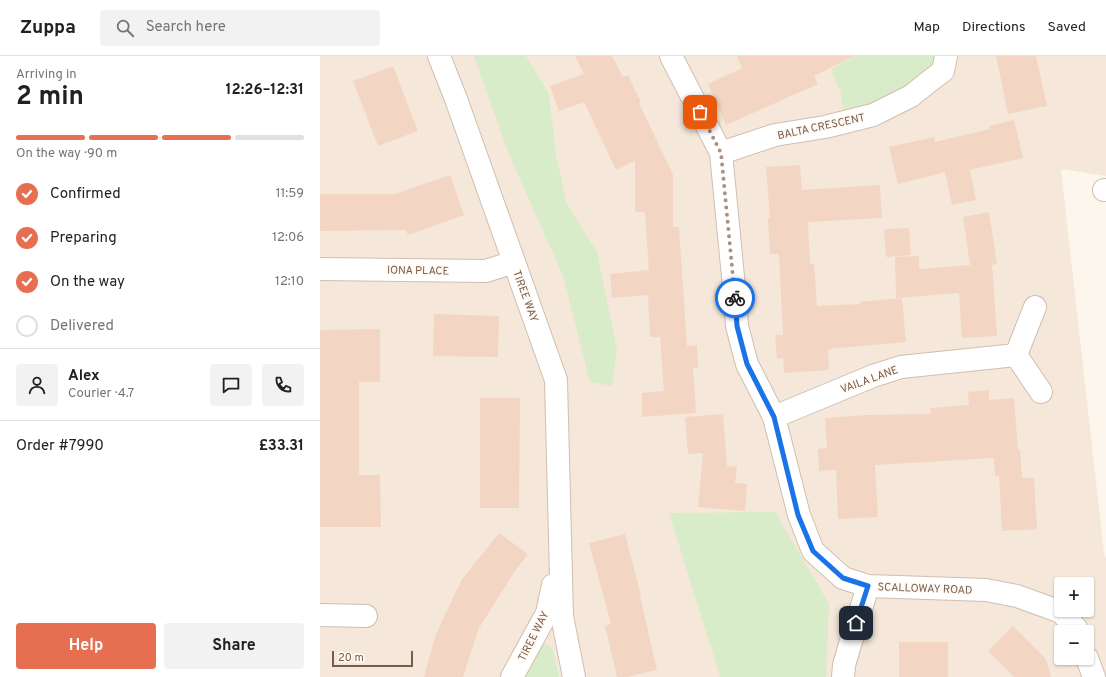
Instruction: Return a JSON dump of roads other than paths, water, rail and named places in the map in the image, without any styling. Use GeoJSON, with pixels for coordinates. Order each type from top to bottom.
{"type":"FeatureCollection","features":[{"type":"Feature","properties":{"kind":"street","name":"TIREE WAY"},"geometry":{"type":"LineString","coordinates":[[439,56],[456,99],[556,380],[562,616],[574,677]]}},
{"type":"Feature","properties":{"kind":"street","name":"SCALLOWAY ROAD"},"geometry":{"type":"LineString","coordinates":[[671,56],[721,153],[737,326],[747,364],[774,417],[798,515],[813,551],[843,578],[868,586],[986,590],[1017,596],[1061,612],[1073,625]]}},
{"type":"Feature","properties":{"kind":"street","name":"BALTA CRESCENT"},"geometry":{"type":"LineString","coordinates":[[721,153],[775,135],[826,127],[873,115],[911,96],[943,71],[946,56]]}},
{"type":"Feature","properties":{"kind":"street","name":"IONA PLACE"},"geometry":{"type":"LineString","coordinates":[[320,269],[486,271],[514,262]]}},
{"type":"Feature","properties":{"kind":"street"},"geometry":{"type":"LineString","coordinates":[[1035,307],[1016,355],[1041,392]]}},
{"type":"Feature","properties":{"kind":"street","name":"VAILA LANE"},"geometry":{"type":"LineString","coordinates":[[774,417],[873,376],[901,367],[1016,355]]}},
{"type":"Feature","properties":{"kind":"street","name":"TIREE WAY"},"geometry":{"type":"LineString","coordinates":[[512,677],[547,613],[561,546]]}},
{"type":"Feature","properties":{"kind":"street"},"geometry":{"type":"LineString","coordinates":[[843,677],[844,666],[868,586]]}},
{"type":"Feature","properties":{"kind":"street"},"geometry":{"type":"LineString","coordinates":[[320,615],[366,616]]}},
{"type":"Feature","properties":{"kind":"street"},"geometry":{"type":"LineString","coordinates":[[1090,665],[1094,677]]}}]}
